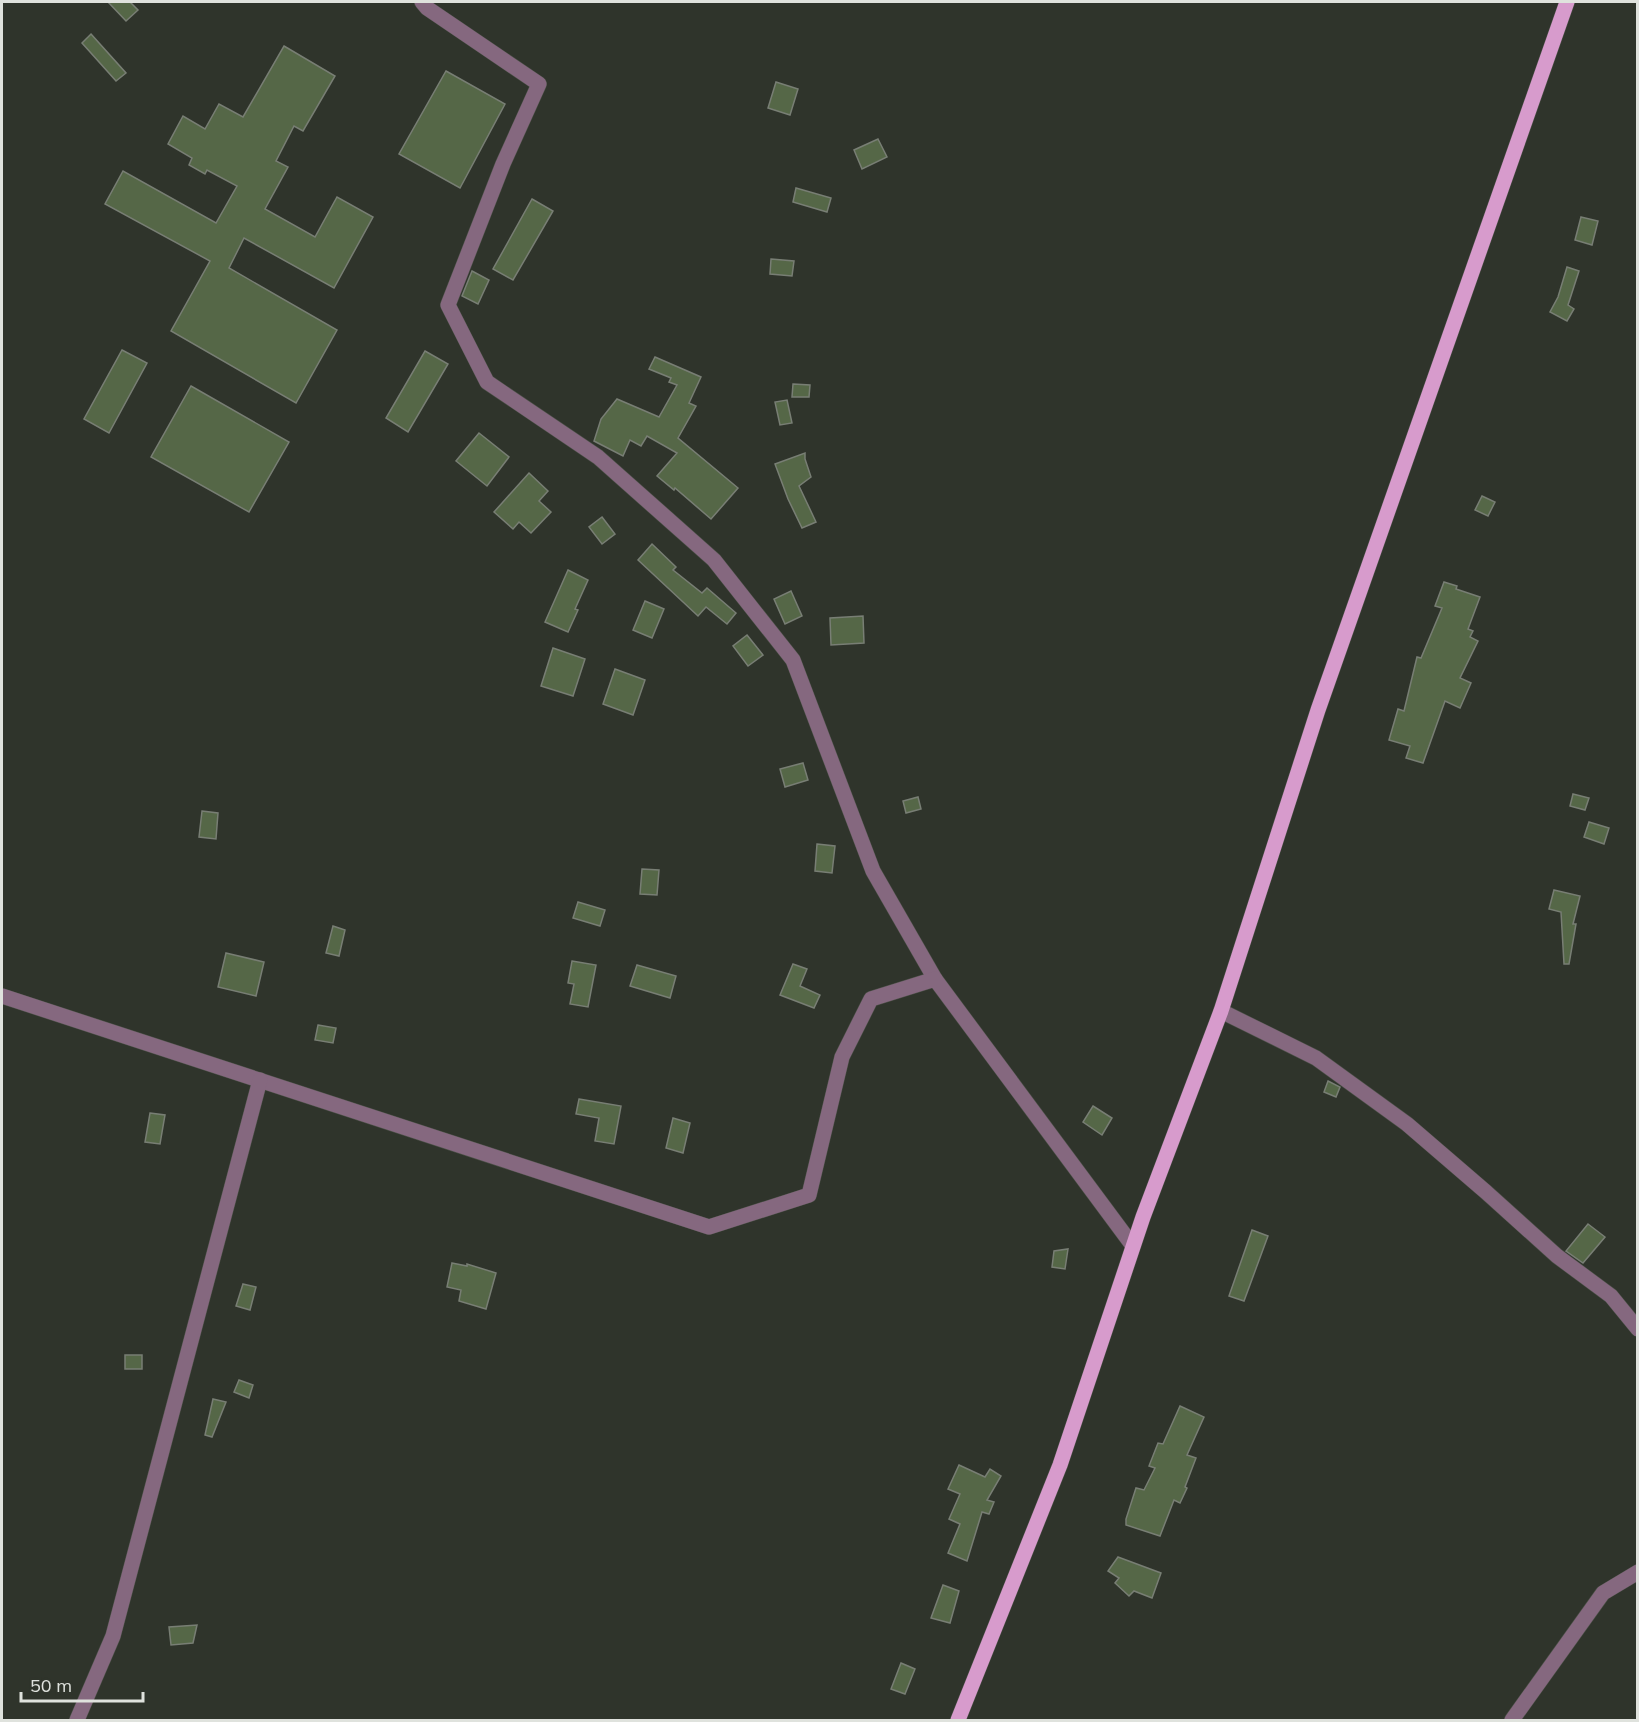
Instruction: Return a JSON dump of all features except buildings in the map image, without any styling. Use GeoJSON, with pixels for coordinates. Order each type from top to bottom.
{"type":"FeatureCollection","features":[{"type":"Feature","properties":{"kind":"main road"},"geometry":{"type":"LineString","coordinates":[[958,1720],[1060,1465],[1133,1246],[1221,1011],[1318,710],[1567,2]]}},
{"type":"Feature","properties":{"kind":"street"},"geometry":{"type":"LineString","coordinates":[[422,2],[427,8],[539,84],[502,164],[447,305],[487,382],[598,457],[714,560],[793,660],[873,871],[934,979],[1133,1246]]}},
{"type":"Feature","properties":{"kind":"street"},"geometry":{"type":"LineString","coordinates":[[2,996],[709,1227],[808,1195],[842,1057],[871,999],[934,979]]}},
{"type":"Feature","properties":{"kind":"street"},"geometry":{"type":"LineString","coordinates":[[1221,1011],[1316,1058],[1407,1124],[1486,1191],[1557,1257],[1611,1296],[1638,1329]]}},
{"type":"Feature","properties":{"kind":"street"},"geometry":{"type":"LineString","coordinates":[[77,1720],[112,1636],[260,1080]]}},
{"type":"Feature","properties":{"kind":"street"},"geometry":{"type":"LineString","coordinates":[[1512,1720],[1603,1593],[1638,1572]]}}]}
